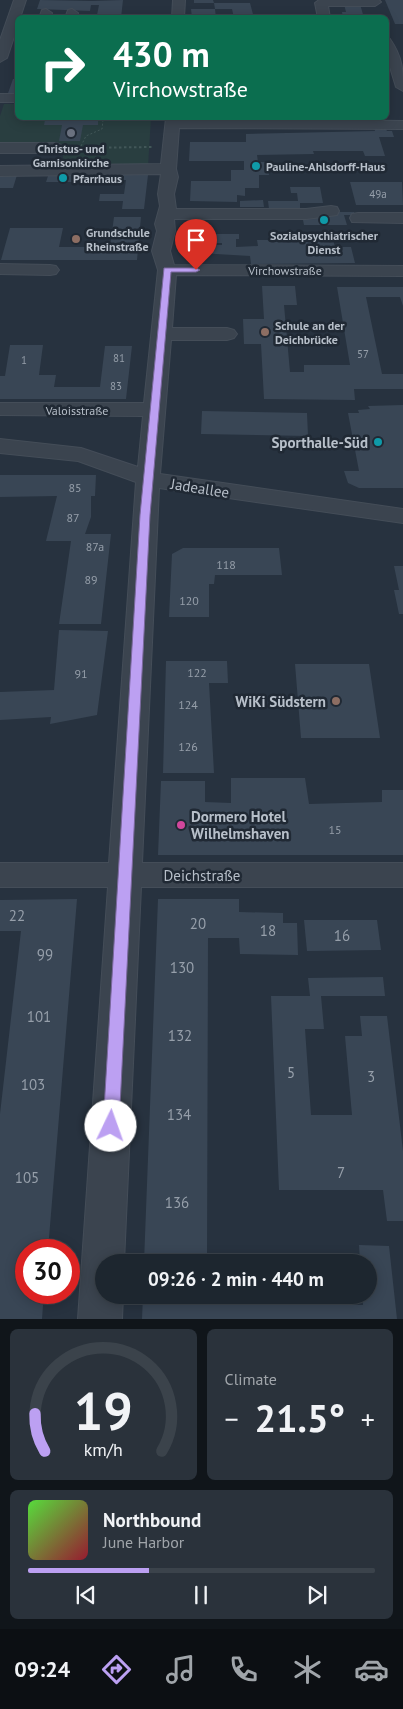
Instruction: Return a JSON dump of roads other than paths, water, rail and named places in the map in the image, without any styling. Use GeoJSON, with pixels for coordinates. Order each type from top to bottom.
{"type":"FeatureCollection","features":[{"type":"Feature","properties":{"kind":"street"},"geometry":{"type":"LineString","coordinates":[[17,15],[20,0]]}},
{"type":"Feature","properties":{"kind":"street"},"geometry":{"type":"LineString","coordinates":[[178,15],[179,0]]}},
{"type":"Feature","properties":{"kind":"street"},"geometry":{"type":"LineString","coordinates":[[323,15],[320,3],[375,1],[377,15]]}},
{"type":"Feature","properties":{"kind":"street"},"geometry":{"type":"LineString","coordinates":[[0,58],[14,29]]}},
{"type":"Feature","properties":{"kind":"street"},"geometry":{"type":"LineString","coordinates":[[389,38],[403,87]]}},
{"type":"Feature","properties":{"kind":"street"},"geometry":{"type":"LineString","coordinates":[[0,98],[15,98]]}},
{"type":"Feature","properties":{"kind":"street"},"geometry":{"type":"LineString","coordinates":[[100,1319],[148,478],[167,270],[161,251],[166,231],[164,224],[166,194],[170,177],[168,169],[173,121],[403,125]]}},
{"type":"Feature","properties":{"kind":"street"},"geometry":{"type":"LineString","coordinates":[[0,148],[56,148]]}},
{"type":"Feature","properties":{"kind":"street"},"geometry":{"type":"LineString","coordinates":[[0,171],[168,169]]}},
{"type":"Feature","properties":{"kind":"street"},"geometry":{"type":"LineString","coordinates":[[166,214],[287,221],[331,211]]}},
{"type":"Feature","properties":{"kind":"street"},"geometry":{"type":"LineString","coordinates":[[403,211],[362,215],[403,218]]}},
{"type":"Feature","properties":{"kind":"street"},"geometry":{"type":"LineString","coordinates":[[0,269],[50,270]]}},
{"type":"Feature","properties":{"kind":"street","name":"Virchowstraße"},"geometry":{"type":"LineString","coordinates":[[167,270],[403,271]]}},
{"type":"Feature","properties":{"kind":"street"},"geometry":{"type":"LineString","coordinates":[[162,334],[228,334]]}},
{"type":"Feature","properties":{"kind":"street","name":"Valoisstraße"},"geometry":{"type":"LineString","coordinates":[[0,409],[154,410]]}},
{"type":"Feature","properties":{"kind":"street","name":"Jadeallee"},"geometry":{"type":"LineString","coordinates":[[0,446],[81,455],[130,470],[148,478],[267,498],[403,516]]}},
{"type":"Feature","properties":{"kind":"street","name":"Deichstraße"},"geometry":{"type":"LineString","coordinates":[[0,875],[125,875],[402,881]]}},
{"type":"Feature","properties":{"kind":"place","name":"Christus- und Garnisonkirche"},"geometry":{"type":"Point","coordinates":[71,133]}},
{"type":"Feature","properties":{"kind":"place","name":"Pauline-Ahlsdorff-Haus"},"geometry":{"type":"Point","coordinates":[256,166]}},
{"type":"Feature","properties":{"kind":"place","name":"Pfarrhaus"},"geometry":{"type":"Point","coordinates":[63,178]}},
{"type":"Feature","properties":{"kind":"place","name":"Sozialpsychiatrischer Dienst"},"geometry":{"type":"Point","coordinates":[324,220]}},
{"type":"Feature","properties":{"kind":"place","name":"Grundschule Rheinstraße"},"geometry":{"type":"Point","coordinates":[76,239]}},
{"type":"Feature","properties":{"kind":"place","name":"Schule an der Deichbrücke"},"geometry":{"type":"Point","coordinates":[265,332]}},
{"type":"Feature","properties":{"kind":"place","name":"Sporthalle-Süd"},"geometry":{"type":"Point","coordinates":[378,442]}},
{"type":"Feature","properties":{"kind":"place","name":"WiKi Südstern"},"geometry":{"type":"Point","coordinates":[336,701]}},
{"type":"Feature","properties":{"kind":"place","name":"Dormero Hotel Wilhelmshaven"},"geometry":{"type":"Point","coordinates":[181,825]}}]}
